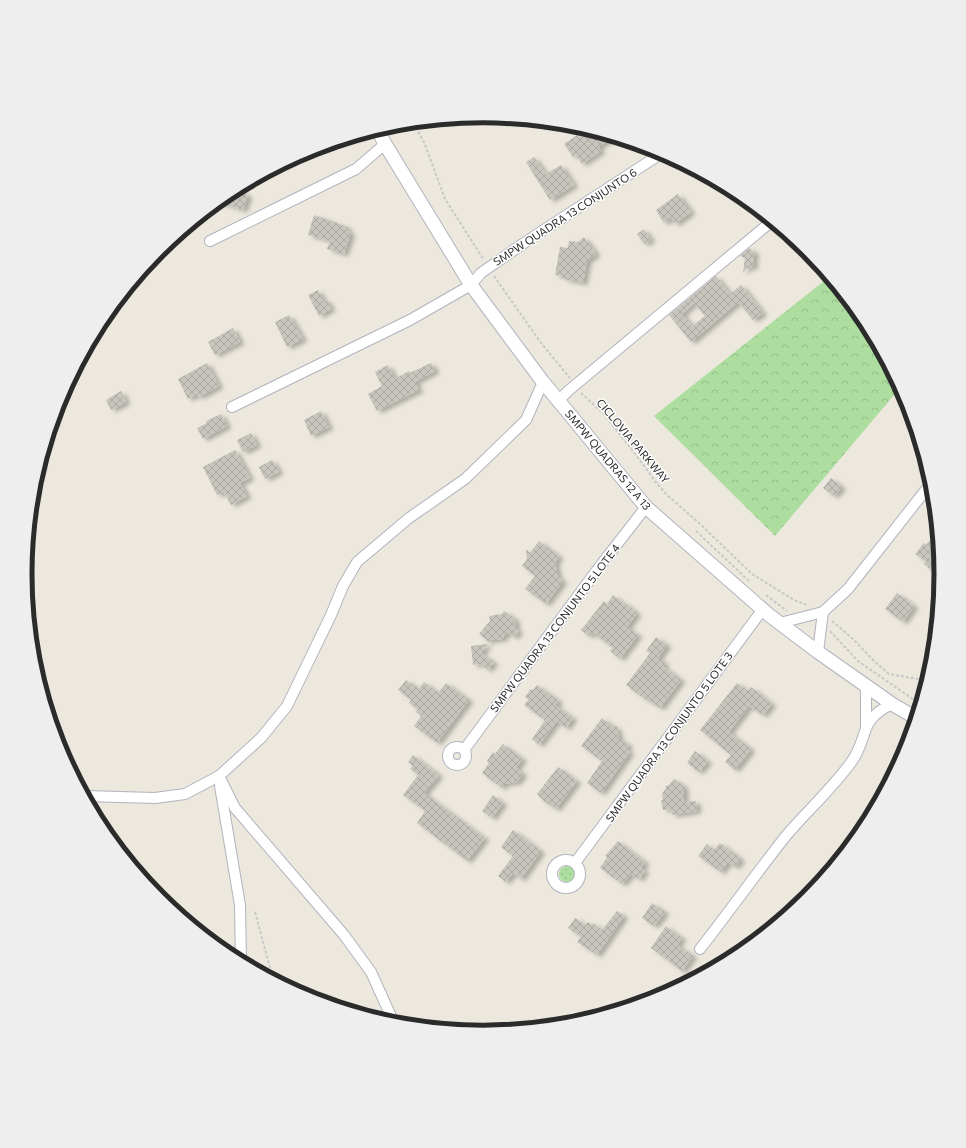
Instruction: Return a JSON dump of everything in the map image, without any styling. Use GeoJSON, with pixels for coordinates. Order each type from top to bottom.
{"type":"FeatureCollection","features":[{"type":"Feature","properties":{"kind":"street","name":"SMPW QUADRAS 12 A 13"},"geometry":{"type":"LineString","coordinates":[[380,135],[471,285],[543,382],[646,507],[780,623],[818,652],[892,704],[911,715]]}},
{"type":"Feature","properties":{"kind":"street"},"geometry":{"type":"LineString","coordinates":[[210,241],[356,169],[385,144]]}},
{"type":"Feature","properties":{"kind":"street","name":"SMPW QUADRA 13 CONJUNTO 6"},"geometry":{"type":"LineString","coordinates":[[232,408],[410,320],[471,285],[481,273],[524,243],[656,157]]}},
{"type":"Feature","properties":{"kind":"street"},"geometry":{"type":"LineString","coordinates":[[558,400],[768,224]]}},
{"type":"Feature","properties":{"kind":"street"},"geometry":{"type":"LineString","coordinates":[[91,796],[156,798],[185,794],[219,776],[261,738],[287,706],[331,615],[343,586],[357,562],[409,518],[465,479],[526,420],[543,382]]}},
{"type":"Feature","properties":{"kind":"street"},"geometry":{"type":"LineString","coordinates":[[780,623],[823,612],[848,589],[926,490]]}},
{"type":"Feature","properties":{"kind":"street","name":"SMPW QUADRA 13 CONJUNTO 5 LOTE 4"},"geometry":{"type":"LineString","coordinates":[[464,750],[597,570],[646,507]]}},
{"type":"Feature","properties":{"kind":"street","name":"SMPW QUADRA 13 CONJUNTO 5 LOTE 3"},"geometry":{"type":"LineString","coordinates":[[575,863],[763,609]]}},
{"type":"Feature","properties":{"kind":"street"},"geometry":{"type":"LineString","coordinates":[[818,652],[823,612]]}},
{"type":"Feature","properties":{"kind":"street"},"geometry":{"type":"LineString","coordinates":[[866,685],[866,727]]}},
{"type":"Feature","properties":{"kind":"street"},"geometry":{"type":"LineString","coordinates":[[700,949],[786,837],[838,779],[852,761],[866,727],[873,716],[892,704]]}},
{"type":"Feature","properties":{"kind":"street"},"geometry":{"type":"LineString","coordinates":[[219,776],[240,905],[241,955]]}},
{"type":"Feature","properties":{"kind":"street"},"geometry":{"type":"LineString","coordinates":[[219,776],[235,808],[344,934],[371,972],[390,1015]]}},
{"type":"Feature","properties":{"kind":"path","name":"CICLOVIA PARKWAY"},"geometry":{"type":"LineString","coordinates":[[416,128],[424,142],[445,199],[489,268],[541,343],[584,397],[602,414],[667,495],[698,522],[752,574],[794,600],[819,609],[889,674],[918,679],[921,681]]}},
{"type":"Feature","properties":{"kind":"path"},"geometry":{"type":"LineString","coordinates":[[255,912],[271,972]]}},
{"type":"Feature","properties":{"kind":"green space"},"geometry":{"type":"Polygon","coordinates":[[[825,280],[841,299],[874,348],[896,393],[775,536],[654,416],[825,280]]]}},
{"type":"Feature","properties":{"kind":"green space"},"geometry":{"type":"Polygon","coordinates":[[[567,866],[574,871],[575,874],[570,881],[567,882],[560,877],[559,874],[564,867],[567,866]]]}},
{"type":"Feature","properties":{"kind":"building"},"geometry":{"type":"Polygon","coordinates":[[[579,134],[608,140],[598,147],[601,151],[582,164],[576,155],[573,157],[564,144],[579,134]]]}},
{"type":"Feature","properties":{"kind":"building"},"geometry":{"type":"Polygon","coordinates":[[[534,157],[546,174],[561,165],[574,185],[550,200],[526,162],[534,157]]]}},
{"type":"Feature","properties":{"kind":"building"},"geometry":{"type":"Polygon","coordinates":[[[243,192],[248,195],[243,210],[225,204],[243,192]]]}},
{"type":"Feature","properties":{"kind":"building"},"geometry":{"type":"Polygon","coordinates":[[[678,194],[691,212],[675,224],[671,218],[664,223],[656,210],[678,194]]]}},
{"type":"Feature","properties":{"kind":"building"},"geometry":{"type":"Polygon","coordinates":[[[314,215],[348,227],[347,231],[351,232],[344,254],[327,249],[330,241],[308,235],[314,215]]]}},
{"type":"Feature","properties":{"kind":"building"},"geometry":{"type":"Polygon","coordinates":[[[644,229],[651,240],[644,244],[637,234],[644,229]]]}},
{"type":"Feature","properties":{"kind":"building"},"geometry":{"type":"Polygon","coordinates":[[[584,237],[596,254],[587,261],[583,283],[564,279],[564,277],[555,275],[560,247],[568,248],[569,241],[578,242],[584,237]]]}},
{"type":"Feature","properties":{"kind":"building"},"geometry":{"type":"Polygon","coordinates":[[[749,248],[755,253],[753,259],[754,265],[747,268],[743,273],[745,258],[740,256],[749,248]]]}},
{"type":"Feature","properties":{"kind":"building"},"geometry":{"type":"Polygon","coordinates":[[[716,276],[730,294],[741,285],[763,313],[753,320],[738,302],[691,342],[669,315],[716,276]],[[694,303],[682,314],[692,326],[705,316],[694,303]]]}},
{"type":"Feature","properties":{"kind":"building"},"geometry":{"type":"Polygon","coordinates":[[[318,290],[324,301],[327,300],[331,309],[319,316],[308,295],[318,290]]]}},
{"type":"Feature","properties":{"kind":"building"},"geometry":{"type":"Polygon","coordinates":[[[289,315],[303,339],[287,347],[275,322],[289,315]]]}},
{"type":"Feature","properties":{"kind":"building"},"geometry":{"type":"Polygon","coordinates":[[[233,328],[240,342],[215,355],[208,342],[233,328]]]}},
{"type":"Feature","properties":{"kind":"building"},"geometry":{"type":"Polygon","coordinates":[[[207,363],[219,386],[199,397],[197,394],[188,399],[178,379],[207,363]]]}},
{"type":"Feature","properties":{"kind":"building"},"geometry":{"type":"Polygon","coordinates":[[[431,363],[435,371],[415,382],[419,390],[377,411],[368,394],[382,386],[375,372],[388,365],[395,379],[409,371],[410,373],[431,363]]]}},
{"type":"Feature","properties":{"kind":"building"},"geometry":{"type":"Polygon","coordinates":[[[121,391],[126,402],[111,410],[106,400],[121,391]]]}},
{"type":"Feature","properties":{"kind":"building"},"geometry":{"type":"Polygon","coordinates":[[[321,411],[329,427],[311,436],[304,420],[321,411]]]}},
{"type":"Feature","properties":{"kind":"building"},"geometry":{"type":"Polygon","coordinates":[[[221,414],[227,426],[203,439],[197,428],[207,423],[206,421],[221,414]]]}},
{"type":"Feature","properties":{"kind":"building"},"geometry":{"type":"Polygon","coordinates":[[[251,433],[257,445],[243,452],[237,440],[251,433]]]}},
{"type":"Feature","properties":{"kind":"building"},"geometry":{"type":"Polygon","coordinates":[[[235,450],[250,478],[240,483],[247,496],[231,505],[224,492],[217,495],[203,467],[235,450]]]}},
{"type":"Feature","properties":{"kind":"building"},"geometry":{"type":"Polygon","coordinates":[[[272,460],[279,472],[265,479],[259,467],[272,460]]]}},
{"type":"Feature","properties":{"kind":"building"},"geometry":{"type":"Polygon","coordinates":[[[831,478],[842,487],[834,496],[823,488],[831,478]]]}},
{"type":"Feature","properties":{"kind":"building"},"geometry":{"type":"Polygon","coordinates":[[[930,540],[933,542],[934,566],[931,570],[924,564],[926,562],[915,554],[924,543],[926,545],[930,540]]]}},
{"type":"Feature","properties":{"kind":"building"},"geometry":{"type":"Polygon","coordinates":[[[539,541],[559,556],[555,563],[558,577],[563,581],[546,604],[525,589],[535,576],[522,566],[527,559],[526,549],[530,553],[539,541]]]}},
{"type":"Feature","properties":{"kind":"building"},"geometry":{"type":"Polygon","coordinates":[[[897,593],[914,606],[903,622],[885,609],[897,593]]]}},
{"type":"Feature","properties":{"kind":"building"},"geometry":{"type":"Polygon","coordinates":[[[613,595],[637,613],[627,627],[638,635],[620,659],[610,651],[613,648],[592,633],[589,636],[581,630],[604,601],[607,604],[613,595]]]}},
{"type":"Feature","properties":{"kind":"building"},"geometry":{"type":"Polygon","coordinates":[[[504,611],[514,618],[516,623],[515,628],[519,631],[514,637],[507,632],[502,639],[491,640],[489,642],[479,634],[490,621],[489,616],[502,614],[504,611]]]}},
{"type":"Feature","properties":{"kind":"building"},"geometry":{"type":"Polygon","coordinates":[[[656,637],[667,645],[658,658],[665,663],[663,666],[681,680],[660,708],[626,685],[650,653],[646,651],[656,637]]]}},
{"type":"Feature","properties":{"kind":"building"},"geometry":{"type":"Polygon","coordinates":[[[488,644],[481,653],[494,662],[488,670],[480,664],[473,665],[471,646],[488,644]]]}},
{"type":"Feature","properties":{"kind":"building"},"geometry":{"type":"Polygon","coordinates":[[[406,680],[419,689],[424,682],[438,693],[446,683],[469,700],[437,743],[414,726],[421,716],[416,712],[418,710],[409,703],[411,700],[398,690],[406,680]]]}},
{"type":"Feature","properties":{"kind":"building"},"geometry":{"type":"Polygon","coordinates":[[[737,683],[748,691],[751,687],[772,704],[763,715],[749,706],[729,732],[751,749],[735,770],[725,762],[731,755],[700,730],[737,683]]]}},
{"type":"Feature","properties":{"kind":"building"},"geometry":{"type":"Polygon","coordinates":[[[537,685],[559,701],[555,705],[573,718],[566,728],[557,721],[539,745],[532,739],[545,720],[524,705],[529,699],[525,697],[530,690],[534,689],[537,685]]]}},
{"type":"Feature","properties":{"kind":"building"},"geometry":{"type":"Polygon","coordinates":[[[602,718],[614,727],[617,727],[619,738],[629,745],[626,749],[630,752],[601,793],[587,783],[602,761],[581,746],[602,718]]]}},
{"type":"Feature","properties":{"kind":"building"},"geometry":{"type":"Polygon","coordinates":[[[503,744],[523,759],[516,768],[523,774],[516,783],[504,784],[502,788],[482,773],[489,763],[487,761],[493,752],[495,754],[503,744]]]}},
{"type":"Feature","properties":{"kind":"building"},"geometry":{"type":"Polygon","coordinates":[[[695,751],[708,761],[699,772],[687,763],[695,751]]]}},
{"type":"Feature","properties":{"kind":"building"},"geometry":{"type":"Polygon","coordinates":[[[413,755],[439,775],[424,793],[485,838],[467,861],[417,823],[425,811],[403,795],[418,775],[410,769],[413,766],[408,762],[413,755]]]}},
{"type":"Feature","properties":{"kind":"building"},"geometry":{"type":"Polygon","coordinates":[[[558,767],[577,781],[556,809],[545,802],[537,794],[558,767]]]}},
{"type":"Feature","properties":{"kind":"building"},"geometry":{"type":"Polygon","coordinates":[[[674,779],[684,786],[684,802],[696,801],[697,811],[672,815],[671,809],[663,810],[661,800],[663,800],[662,794],[666,786],[669,785],[674,779]]]}},
{"type":"Feature","properties":{"kind":"building"},"geometry":{"type":"Polygon","coordinates":[[[493,795],[503,803],[492,818],[482,811],[493,795]]]}},
{"type":"Feature","properties":{"kind":"building"},"geometry":{"type":"Polygon","coordinates":[[[513,830],[541,851],[521,879],[513,873],[506,882],[498,876],[513,856],[501,847],[513,830]]]}},
{"type":"Feature","properties":{"kind":"building"},"geometry":{"type":"Polygon","coordinates":[[[618,841],[645,862],[641,868],[645,871],[639,879],[631,874],[622,884],[600,868],[607,857],[605,856],[618,841]]]}},
{"type":"Feature","properties":{"kind":"building"},"geometry":{"type":"Polygon","coordinates":[[[720,843],[741,859],[735,867],[728,862],[721,872],[698,856],[707,844],[714,850],[720,843]]]}},
{"type":"Feature","properties":{"kind":"building"},"geometry":{"type":"Polygon","coordinates":[[[652,903],[665,912],[654,926],[642,918],[652,903]]]}},
{"type":"Feature","properties":{"kind":"building"},"geometry":{"type":"Polygon","coordinates":[[[617,911],[624,916],[597,955],[577,942],[581,937],[568,928],[575,918],[585,925],[588,922],[592,925],[593,923],[602,930],[617,911]]]}},
{"type":"Feature","properties":{"kind":"building"},"geometry":{"type":"Polygon","coordinates":[[[666,926],[682,938],[677,945],[693,956],[682,971],[651,948],[666,926]]]}}]}
